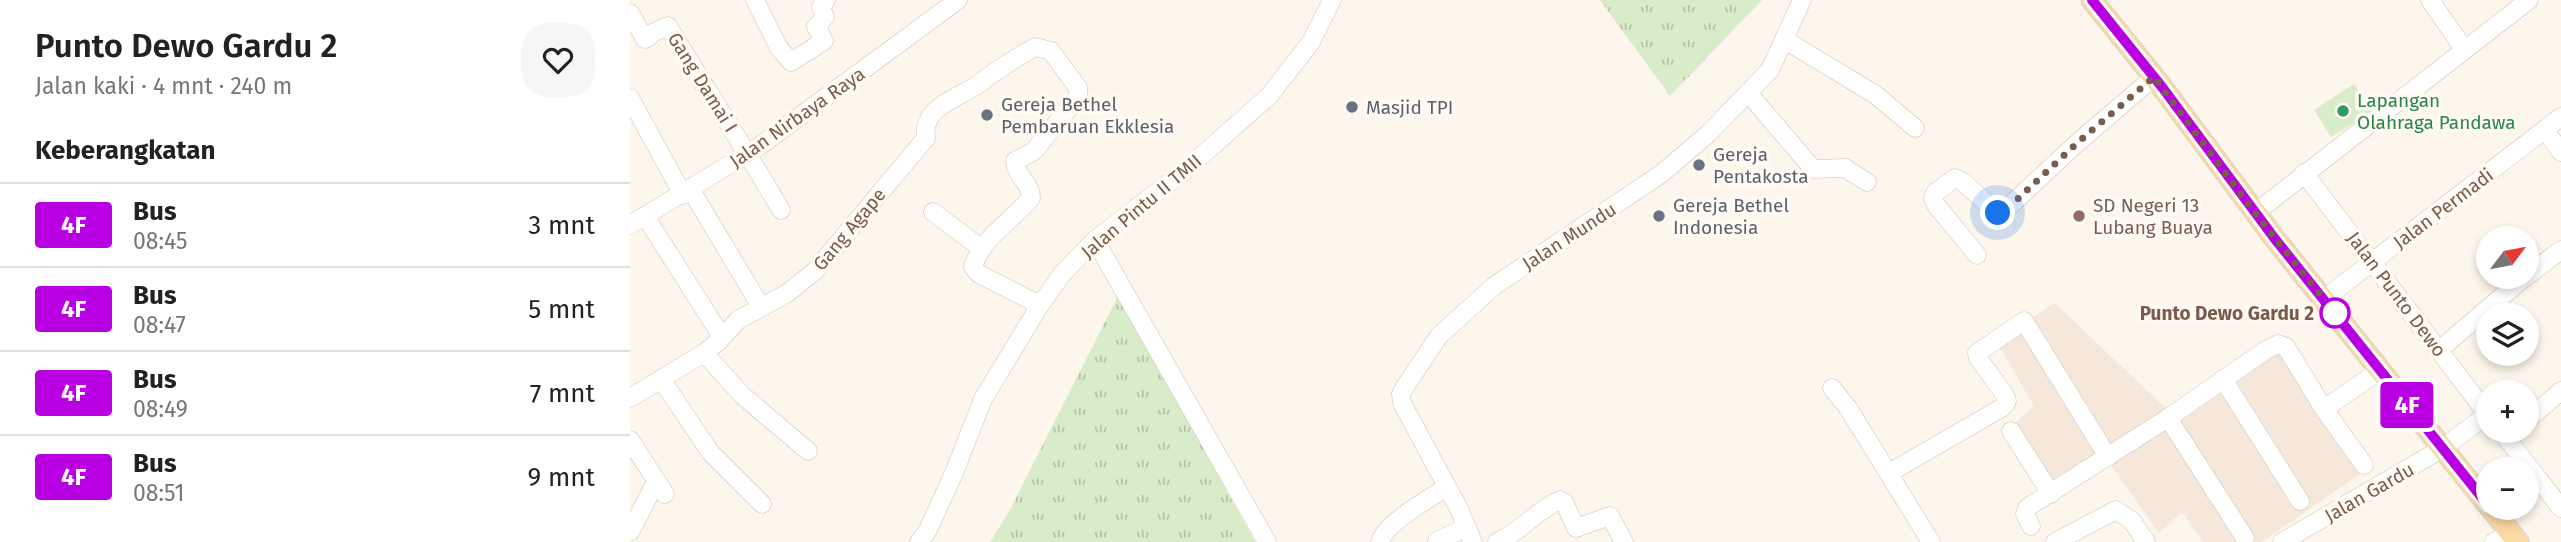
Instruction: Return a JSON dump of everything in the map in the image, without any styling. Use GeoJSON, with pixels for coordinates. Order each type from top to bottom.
{"type":"FeatureCollection","features":[{"type":"Feature","properties":{"kind":"main road"},"geometry":{"type":"LineString","coordinates":[[2092,0],[2379,371],[2476,489]]}},
{"type":"Feature","properties":{"kind":"main road"},"geometry":{"type":"LineString","coordinates":[[2497,520],[2507,539]]}},
{"type":"Feature","properties":{"kind":"street"},"geometry":{"type":"LineString","coordinates":[[755,0],[779,48],[790,62],[824,41],[816,27],[825,17],[821,7],[826,0]]}},
{"type":"Feature","properties":{"kind":"street","name":"Jalan Nirbaya Raya"},"geometry":{"type":"LineString","coordinates":[[638,221],[748,153],[958,0]]}},
{"type":"Feature","properties":{"kind":"street","name":"Jalan Pintu II TMII"},"geometry":{"type":"LineString","coordinates":[[919,542],[927,532],[954,473],[983,399],[1062,274],[1095,240],[1182,173],[1269,96],[1311,42],[1332,0]]}},
{"type":"Feature","properties":{"kind":"street","name":"Jalan Mundu"},"geometry":{"type":"LineString","coordinates":[[1447,487],[1400,399],[1420,361],[1452,321],[1504,279],[1661,174],[1708,134],[1770,70],[1802,0]]}},
{"type":"Feature","properties":{"kind":"street"},"geometry":{"type":"LineString","coordinates":[[2430,0],[2465,50]]}},
{"type":"Feature","properties":{"kind":"street"},"geometry":{"type":"LineString","coordinates":[[2255,213],[2529,0]]}},
{"type":"Feature","properties":{"kind":"street","name":"Gang Damai I"},"geometry":{"type":"LineString","coordinates":[[630,12],[645,39],[668,26],[748,153]]}},
{"type":"Feature","properties":{"kind":"street"},"geometry":{"type":"LineString","coordinates":[[1785,40],[1876,96],[1915,128]]}},
{"type":"Feature","properties":{"kind":"street","name":"Gang Agape"},"geometry":{"type":"LineString","coordinates":[[630,398],[704,353],[738,320],[786,294],[821,266],[926,138],[925,128],[930,117],[953,96],[977,85],[995,70],[1035,47],[1051,51],[1078,88],[1078,97],[1034,150],[1015,161],[1016,169],[1030,186],[1031,198],[999,228],[982,249]]}},
{"type":"Feature","properties":{"kind":"street"},"geometry":{"type":"LineString","coordinates":[[1977,255],[1936,205],[1933,198],[1935,193],[1955,178],[1962,181],[1995,211],[2002,213],[2154,77]]}},
{"type":"Feature","properties":{"kind":"street"},"geometry":{"type":"LineString","coordinates":[[1749,94],[1813,169],[1845,168],[1867,182]]}},
{"type":"Feature","properties":{"kind":"street"},"geometry":{"type":"LineString","coordinates":[[630,98],[761,307]]}},
{"type":"Feature","properties":{"kind":"street","name":"Jalan Permadi"},"geometry":{"type":"LineString","coordinates":[[2324,299],[2561,117]]}},
{"type":"Feature","properties":{"kind":"street"},"geometry":{"type":"LineString","coordinates":[[2544,130],[2561,152]]}},
{"type":"Feature","properties":{"kind":"street"},"geometry":{"type":"LineString","coordinates":[[748,153],[781,209]]}},
{"type":"Feature","properties":{"kind":"street","name":"Jalan Punto Dewo"},"geometry":{"type":"LineString","coordinates":[[2304,173],[2476,399]]}},
{"type":"Feature","properties":{"kind":"street"},"geometry":{"type":"LineString","coordinates":[[933,212],[982,249],[973,265],[976,272],[1040,305]]}},
{"type":"Feature","properties":{"kind":"street"},"geometry":{"type":"LineString","coordinates":[[638,221],[722,337]]}},
{"type":"Feature","properties":{"kind":"street"},"geometry":{"type":"LineString","coordinates":[[1095,240],[1267,542]]}},
{"type":"Feature","properties":{"kind":"street"},"geometry":{"type":"LineString","coordinates":[[2539,267],[2561,250]]}},
{"type":"Feature","properties":{"kind":"street"},"geometry":{"type":"LineString","coordinates":[[2439,350],[2512,289]]}},
{"type":"Feature","properties":{"kind":"street"},"geometry":{"type":"LineString","coordinates":[[1889,473],[2003,407],[2007,401],[2005,396],[1977,353],[2024,321],[2108,457]]}},
{"type":"Feature","properties":{"kind":"street"},"geometry":{"type":"LineString","coordinates":[[2031,526],[2025,510],[2168,418],[2266,349],[2278,344],[2286,347],[2324,409],[2364,465]]}},
{"type":"Feature","properties":{"kind":"street"},"geometry":{"type":"LineString","coordinates":[[704,353],[742,395],[808,451]]}},
{"type":"Feature","properties":{"kind":"street"},"geometry":{"type":"LineString","coordinates":[[2324,409],[2379,371]]}},
{"type":"Feature","properties":{"kind":"street"},"geometry":{"type":"LineString","coordinates":[[661,379],[710,452],[762,504]]}},
{"type":"Feature","properties":{"kind":"street"},"geometry":{"type":"LineString","coordinates":[[2222,379],[2300,501]]}},
{"type":"Feature","properties":{"kind":"street"},"geometry":{"type":"LineString","coordinates":[[1832,388],[1848,408],[1931,542]]}},
{"type":"Feature","properties":{"kind":"street"},"geometry":{"type":"LineString","coordinates":[[2539,410],[2561,391]]}},
{"type":"Feature","properties":{"kind":"street"},"geometry":{"type":"LineString","coordinates":[[2168,418],[2245,538]]}},
{"type":"Feature","properties":{"kind":"street","name":"Jalan Gardu"},"geometry":{"type":"LineString","coordinates":[[2282,542],[2443,449],[2476,424]]}},
{"type":"Feature","properties":{"kind":"street"},"geometry":{"type":"LineString","coordinates":[[2011,431],[2051,494]]}},
{"type":"Feature","properties":{"kind":"street"},"geometry":{"type":"LineString","coordinates":[[630,440],[660,488],[630,532]]}},
{"type":"Feature","properties":{"kind":"street"},"geometry":{"type":"LineString","coordinates":[[2514,443],[2561,508]]}},
{"type":"Feature","properties":{"kind":"street"},"geometry":{"type":"LineString","coordinates":[[1380,542],[1384,533],[1397,522],[1447,487],[1470,535],[1437,541]]}},
{"type":"Feature","properties":{"kind":"street"},"geometry":{"type":"LineString","coordinates":[[1508,540],[1543,508],[1560,500],[1564,502],[1576,528],[1611,516],[1624,542]]}},
{"type":"Feature","properties":{"kind":"street"},"geometry":{"type":"LineString","coordinates":[[2055,542],[2116,510],[2132,521],[2146,542]]}},
{"type":"Feature","properties":{"kind":"shaded area"},"geometry":{"type":"Polygon","coordinates":[[[2055,303],[2175,417],[2289,344],[2371,466],[2262,542],[2203,542],[2182,512],[2159,533],[2110,464],[2053,493],[2008,429],[2034,406],[1996,341],[2055,303]]]}},
{"type":"Feature","properties":{"kind":"green space"},"geometry":{"type":"Polygon","coordinates":[[[1600,0],[1762,0],[1670,96],[1600,0]]]}},
{"type":"Feature","properties":{"kind":"green space","name":"Lapangan Olahraga Pandawa"},"geometry":{"type":"Polygon","coordinates":[[[2354,84],[2372,112],[2331,137],[2314,110],[2354,84]]]}},
{"type":"Feature","properties":{"kind":"green space"},"geometry":{"type":"Polygon","coordinates":[[[1118,296],[1255,542],[990,542],[1010,510],[1118,296]]]}},
{"type":"Feature","properties":{"kind":"bus line","name":"4F"},"geometry":{"type":"LineString","coordinates":[[2092,0],[2162,87],[2275,239],[2476,490]]}},
{"type":"Feature","properties":{"kind":"place","name":"Masjid TPI"},"geometry":{"type":"Point","coordinates":[1352,107]}},
{"type":"Feature","properties":{"kind":"place","name":"Lapangan Olahraga Pandawa"},"geometry":{"type":"Point","coordinates":[2343,111]}},
{"type":"Feature","properties":{"kind":"place","name":"Gereja Bethel Pembaruan Ekklesia"},"geometry":{"type":"Point","coordinates":[987,115]}},
{"type":"Feature","properties":{"kind":"place","name":"Gereja Pentakosta"},"geometry":{"type":"Point","coordinates":[1699,165]}},
{"type":"Feature","properties":{"kind":"place","name":"Gereja Bethel Indonesia"},"geometry":{"type":"Point","coordinates":[1659,216]}},
{"type":"Feature","properties":{"kind":"place","name":"SD Negeri 13 Lubang Buaya"},"geometry":{"type":"Point","coordinates":[2079,216]}},
{"type":"Feature","properties":{"kind":"place","name":"Punto Dewo Gardu 2"},"geometry":{"type":"Point","coordinates":[2335,313]}},
{"type":"Feature","properties":{"kind":"route"},"geometry":{"type":"LineString","coordinates":[[1998,213],[2007,209],[2076,144],[2154,77],[2255,213],[2338,317],[2335,313]]}}]}
